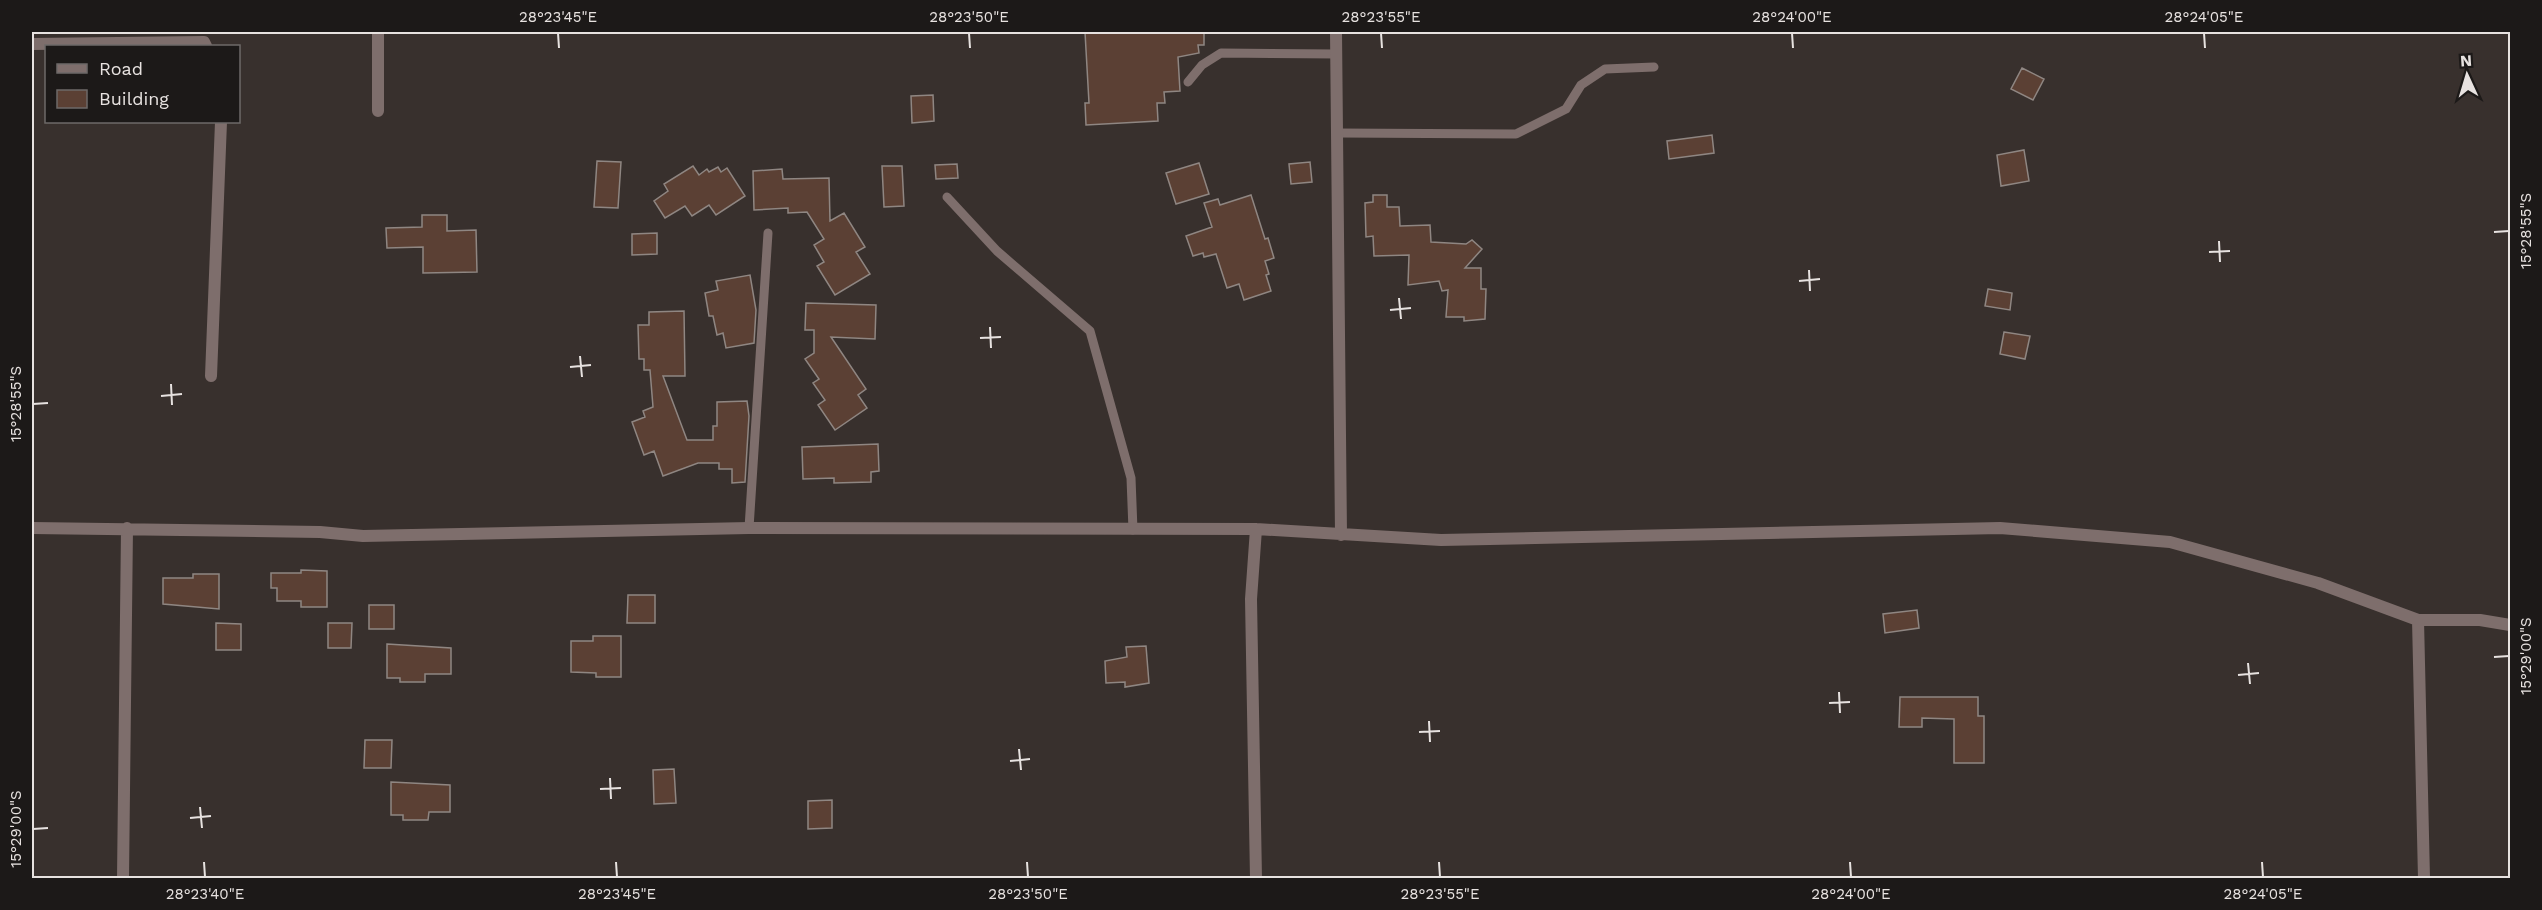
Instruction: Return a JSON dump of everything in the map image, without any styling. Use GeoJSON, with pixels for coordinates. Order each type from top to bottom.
{"type":"FeatureCollection","features":[{"type":"Feature","properties":{"kind":"street"},"geometry":{"type":"LineString","coordinates":[[378,32],[378,111]]}},
{"type":"Feature","properties":{"kind":"street"},"geometry":{"type":"LineString","coordinates":[[1336,32],[1341,535]]}},
{"type":"Feature","properties":{"kind":"street"},"geometry":{"type":"LineString","coordinates":[[32,44],[206,40]]}},
{"type":"Feature","properties":{"kind":"street"},"geometry":{"type":"LineString","coordinates":[[211,376],[220,123]]}},
{"type":"Feature","properties":{"kind":"street"},"geometry":{"type":"LineString","coordinates":[[32,528],[320,532],[363,536],[749,528],[1256,529],[1441,540],[2000,528],[2170,542],[2318,583],[2418,620],[2480,620],[2511,625]]}},
{"type":"Feature","properties":{"kind":"street"},"geometry":{"type":"LineString","coordinates":[[123,879],[127,528]]}},
{"type":"Feature","properties":{"kind":"street"},"geometry":{"type":"LineString","coordinates":[[1256,529],[1251,599],[1256,879]]}},
{"type":"Feature","properties":{"kind":"street"},"geometry":{"type":"LineString","coordinates":[[2418,620],[2424,879]]}},
{"type":"Feature","properties":{"kind":"lane"},"geometry":{"type":"LineString","coordinates":[[1188,82],[1202,65],[1221,53],[1337,54]]}},
{"type":"Feature","properties":{"kind":"lane"},"geometry":{"type":"LineString","coordinates":[[1338,133],[1516,134],[1566,109],[1581,85],[1605,69],[1654,67]]}},
{"type":"Feature","properties":{"kind":"lane"},"geometry":{"type":"LineString","coordinates":[[947,197],[997,251],[1090,331],[1131,478],[1133,530]]}},
{"type":"Feature","properties":{"kind":"lane"},"geometry":{"type":"LineString","coordinates":[[749,528],[768,233]]}},
{"type":"Feature","properties":{"kind":"building"},"geometry":{"type":"Polygon","coordinates":[[[1085,32],[1204,32],[1204,45],[1198,45],[1199,53],[1178,57],[1180,91],[1164,92],[1165,103],[1157,103],[1158,121],[1086,125],[1085,103],[1089,103],[1085,32]]]}},
{"type":"Feature","properties":{"kind":"building"},"geometry":{"type":"Polygon","coordinates":[[[2022,68],[2044,79],[2033,100],[2011,89],[2022,68]]]}},
{"type":"Feature","properties":{"kind":"building"},"geometry":{"type":"Polygon","coordinates":[[[933,95],[934,121],[912,123],[911,96],[933,95]]]}},
{"type":"Feature","properties":{"kind":"building"},"geometry":{"type":"Polygon","coordinates":[[[1712,135],[1714,153],[1669,159],[1667,141],[1712,135]]]}},
{"type":"Feature","properties":{"kind":"building"},"geometry":{"type":"Polygon","coordinates":[[[2024,150],[2029,181],[2001,186],[1997,155],[2024,150]]]}},
{"type":"Feature","properties":{"kind":"building"},"geometry":{"type":"Polygon","coordinates":[[[597,161],[621,162],[618,208],[594,207],[597,161]]]}},
{"type":"Feature","properties":{"kind":"building"},"geometry":{"type":"Polygon","coordinates":[[[1310,162],[1312,182],[1291,184],[1289,164],[1310,162]]]}},
{"type":"Feature","properties":{"kind":"building"},"geometry":{"type":"Polygon","coordinates":[[[1199,163],[1209,194],[1176,204],[1166,173],[1199,163]]]}},
{"type":"Feature","properties":{"kind":"building"},"geometry":{"type":"Polygon","coordinates":[[[957,164],[958,178],[936,179],[935,165],[957,164]]]}},
{"type":"Feature","properties":{"kind":"building"},"geometry":{"type":"Polygon","coordinates":[[[693,166],[699,175],[707,169],[709,172],[718,167],[721,172],[727,168],[745,196],[716,215],[709,205],[692,216],[685,206],[665,218],[654,201],[668,191],[664,184],[693,166]]]}},
{"type":"Feature","properties":{"kind":"building"},"geometry":{"type":"Polygon","coordinates":[[[882,166],[902,166],[904,206],[884,207],[882,166]]]}},
{"type":"Feature","properties":{"kind":"building"},"geometry":{"type":"Polygon","coordinates":[[[782,169],[783,179],[829,178],[830,221],[844,213],[865,247],[856,252],[870,274],[835,295],[817,266],[824,262],[814,245],[824,239],[807,212],[788,213],[788,208],[754,210],[753,171],[782,169]]]}},
{"type":"Feature","properties":{"kind":"building"},"geometry":{"type":"Polygon","coordinates":[[[1251,195],[1265,239],[1268,238],[1274,258],[1265,261],[1271,291],[1244,300],[1239,284],[1227,288],[1216,254],[1204,257],[1203,253],[1193,256],[1186,236],[1212,227],[1204,203],[1218,199],[1220,205],[1251,195]]]}},
{"type":"Feature","properties":{"kind":"building"},"geometry":{"type":"Polygon","coordinates":[[[1373,195],[1387,195],[1387,207],[1399,207],[1400,226],[1430,225],[1431,242],[1466,244],[1472,240],[1482,249],[1465,268],[1481,268],[1481,289],[1486,289],[1485,319],[1464,321],[1464,317],[1446,317],[1448,290],[1442,291],[1439,281],[1408,285],[1409,255],[1374,256],[1373,236],[1366,237],[1365,203],[1373,202],[1373,195]]]}},
{"type":"Feature","properties":{"kind":"building"},"geometry":{"type":"Polygon","coordinates":[[[422,215],[447,215],[447,231],[476,230],[477,272],[423,273],[423,247],[387,248],[386,228],[422,227],[422,215]]]}},
{"type":"Feature","properties":{"kind":"building"},"geometry":{"type":"Polygon","coordinates":[[[657,233],[657,254],[632,255],[632,234],[657,233]]]}},
{"type":"Feature","properties":{"kind":"building"},"geometry":{"type":"Polygon","coordinates":[[[750,275],[756,310],[754,343],[726,348],[723,333],[717,335],[713,316],[709,316],[705,293],[718,290],[716,281],[750,275]]]}},
{"type":"Feature","properties":{"kind":"building"},"geometry":{"type":"Polygon","coordinates":[[[1988,289],[2012,293],[2010,310],[1985,306],[1988,289]]]}},
{"type":"Feature","properties":{"kind":"building"},"geometry":{"type":"Polygon","coordinates":[[[806,303],[876,305],[875,339],[831,337],[866,389],[858,395],[867,408],[835,430],[818,405],[825,400],[813,383],[819,379],[805,359],[814,353],[814,330],[805,330],[806,303]]]}},
{"type":"Feature","properties":{"kind":"building"},"geometry":{"type":"Polygon","coordinates":[[[684,311],[685,376],[663,376],[687,440],[713,440],[713,426],[717,426],[717,402],[747,401],[749,416],[745,482],[732,483],[732,469],[719,469],[719,463],[698,463],[663,476],[654,451],[644,455],[632,422],[645,417],[643,411],[653,407],[650,370],[644,370],[644,359],[639,359],[638,325],[649,325],[649,312],[684,311]]]}},
{"type":"Feature","properties":{"kind":"building"},"geometry":{"type":"Polygon","coordinates":[[[2004,332],[2030,336],[2025,359],[2000,354],[2004,332]]]}},
{"type":"Feature","properties":{"kind":"building"},"geometry":{"type":"Polygon","coordinates":[[[878,444],[879,471],[871,472],[871,482],[834,483],[834,478],[803,479],[802,447],[878,444]]]}},
{"type":"Feature","properties":{"kind":"building"},"geometry":{"type":"Polygon","coordinates":[[[301,570],[327,571],[327,607],[301,607],[301,601],[277,601],[277,588],[271,588],[271,573],[301,573],[301,570]]]}},
{"type":"Feature","properties":{"kind":"building"},"geometry":{"type":"Polygon","coordinates":[[[193,574],[219,574],[219,609],[163,604],[163,578],[193,578],[193,574]]]}},
{"type":"Feature","properties":{"kind":"building"},"geometry":{"type":"Polygon","coordinates":[[[628,595],[655,595],[655,623],[627,623],[628,595]]]}},
{"type":"Feature","properties":{"kind":"building"},"geometry":{"type":"Polygon","coordinates":[[[369,605],[394,605],[394,629],[369,629],[369,605]]]}},
{"type":"Feature","properties":{"kind":"building"},"geometry":{"type":"Polygon","coordinates":[[[1917,610],[1919,628],[1885,633],[1883,614],[1917,610]]]}},
{"type":"Feature","properties":{"kind":"building"},"geometry":{"type":"Polygon","coordinates":[[[216,623],[241,624],[241,650],[216,650],[216,623]]]}},
{"type":"Feature","properties":{"kind":"building"},"geometry":{"type":"Polygon","coordinates":[[[328,623],[352,623],[351,648],[328,648],[328,623]]]}},
{"type":"Feature","properties":{"kind":"building"},"geometry":{"type":"Polygon","coordinates":[[[593,636],[621,636],[621,677],[596,677],[596,673],[571,672],[571,641],[593,641],[593,636]]]}},
{"type":"Feature","properties":{"kind":"building"},"geometry":{"type":"Polygon","coordinates":[[[387,644],[451,648],[451,674],[425,674],[425,682],[400,682],[400,678],[387,678],[387,644]]]}},
{"type":"Feature","properties":{"kind":"building"},"geometry":{"type":"Polygon","coordinates":[[[1146,646],[1149,683],[1125,687],[1125,682],[1106,683],[1105,661],[1127,657],[1126,647],[1146,646]]]}},
{"type":"Feature","properties":{"kind":"building"},"geometry":{"type":"Polygon","coordinates":[[[1900,697],[1978,697],[1978,716],[1984,716],[1984,763],[1954,763],[1954,719],[1922,718],[1922,727],[1899,727],[1900,697]]]}},
{"type":"Feature","properties":{"kind":"building"},"geometry":{"type":"Polygon","coordinates":[[[365,740],[392,740],[391,768],[364,768],[365,740]]]}},
{"type":"Feature","properties":{"kind":"building"},"geometry":{"type":"Polygon","coordinates":[[[674,769],[676,803],[654,804],[653,770],[674,769]]]}},
{"type":"Feature","properties":{"kind":"building"},"geometry":{"type":"Polygon","coordinates":[[[391,782],[450,785],[450,812],[429,812],[428,820],[403,820],[403,815],[391,815],[391,782]]]}},
{"type":"Feature","properties":{"kind":"building"},"geometry":{"type":"Polygon","coordinates":[[[832,800],[832,828],[808,829],[808,801],[832,800]]]}}]}
